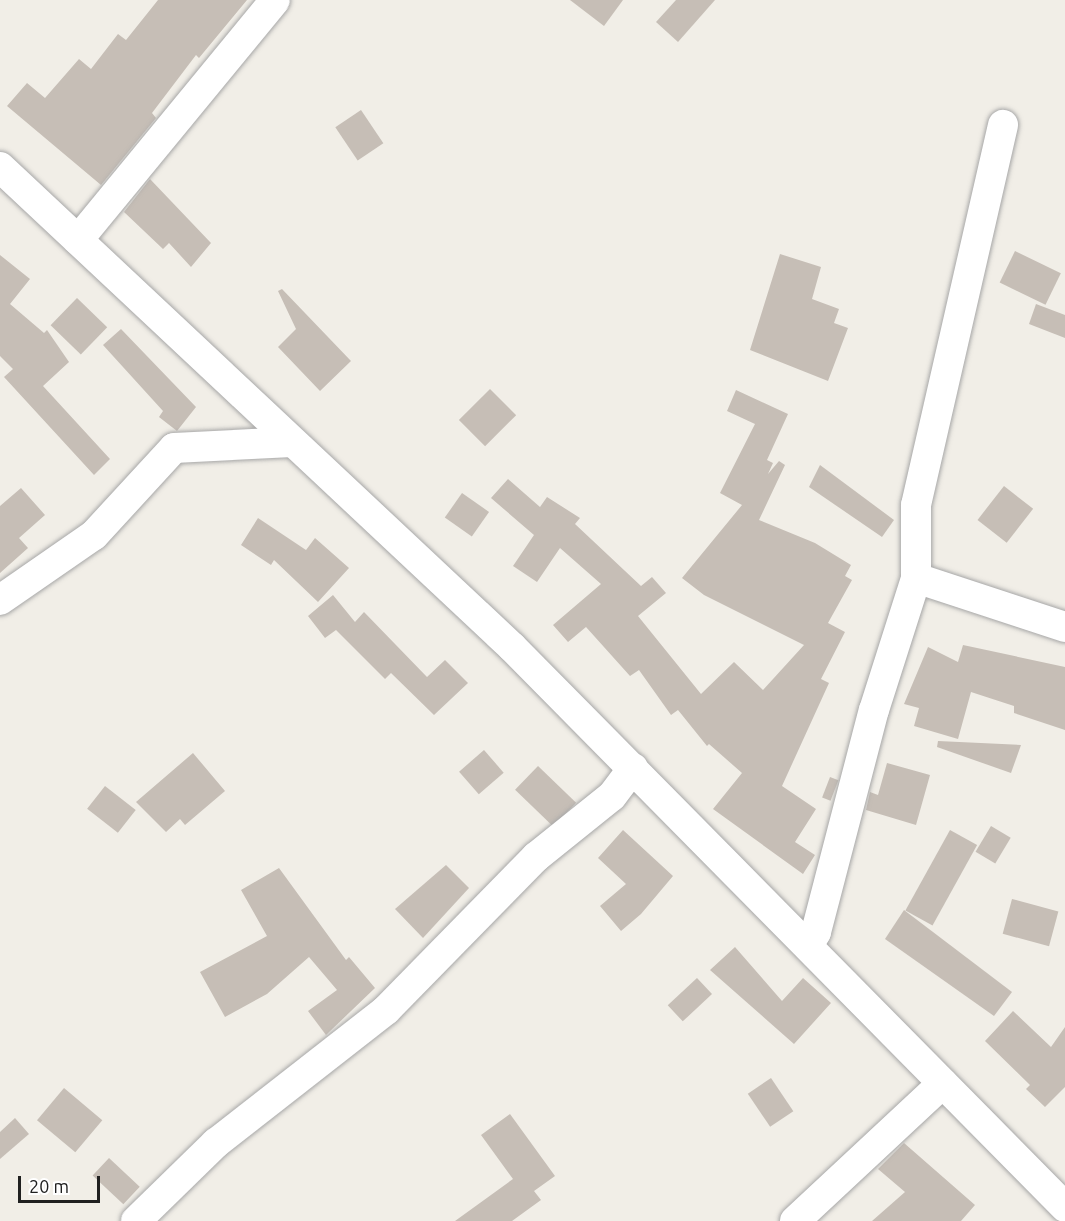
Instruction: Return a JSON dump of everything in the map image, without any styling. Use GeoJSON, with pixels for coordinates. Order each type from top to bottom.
{"type":"FeatureCollection","features":[{"type":"Feature","properties":{"kind":"street"},"geometry":{"type":"LineString","coordinates":[[78,240],[275,0]]}},
{"type":"Feature","properties":{"kind":"street"},"geometry":{"type":"LineString","coordinates":[[808,946],[816,932],[874,710],[916,578],[916,505],[1004,125]]}},
{"type":"Feature","properties":{"kind":"street"},"geometry":{"type":"LineString","coordinates":[[0,167],[512,647],[1065,1207]]}},
{"type":"Feature","properties":{"kind":"street"},"geometry":{"type":"LineString","coordinates":[[0,600],[94,535],[174,448],[292,442]]}},
{"type":"Feature","properties":{"kind":"street"},"geometry":{"type":"LineString","coordinates":[[916,578],[1065,627]]}},
{"type":"Feature","properties":{"kind":"street"},"geometry":{"type":"LineString","coordinates":[[136,1221],[216,1143],[386,1010],[536,856],[612,796],[633,768]]}},
{"type":"Feature","properties":{"kind":"street"},"geometry":{"type":"LineString","coordinates":[[795,1221],[943,1083]]}},
{"type":"Feature","properties":{"kind":"building"},"geometry":{"type":"Polygon","coordinates":[[[158,0],[247,0],[199,58],[196,55],[152,113],[156,118],[101,185],[7,106],[27,83],[45,98],[79,59],[91,69],[118,34],[126,40],[158,0]]]}},
{"type":"Feature","properties":{"kind":"building"},"geometry":{"type":"Polygon","coordinates":[[[570,0],[623,0],[604,26],[570,0]]]}},
{"type":"Feature","properties":{"kind":"building"},"geometry":{"type":"Polygon","coordinates":[[[676,0],[715,0],[678,42],[656,22],[676,0]]]}},
{"type":"Feature","properties":{"kind":"building"},"geometry":{"type":"Polygon","coordinates":[[[361,110],[383,143],[358,160],[335,127],[361,110]]]}},
{"type":"Feature","properties":{"kind":"building"},"geometry":{"type":"Polygon","coordinates":[[[150,179],[211,243],[191,267],[169,243],[163,249],[124,212],[150,179]]]}},
{"type":"Feature","properties":{"kind":"building"},"geometry":{"type":"Polygon","coordinates":[[[1015,251],[1061,273],[1045,305],[1000,282],[1015,251]]]}},
{"type":"Feature","properties":{"kind":"building"},"geometry":{"type":"Polygon","coordinates":[[[780,254],[821,267],[812,299],[839,309],[834,323],[848,328],[828,381],[750,350],[780,254]]]}},
{"type":"Feature","properties":{"kind":"building"},"geometry":{"type":"Polygon","coordinates":[[[0,255],[30,279],[10,304],[44,333],[47,330],[69,362],[43,386],[110,459],[94,475],[4,377],[13,369],[0,356],[0,255]]]}},
{"type":"Feature","properties":{"kind":"building"},"geometry":{"type":"Polygon","coordinates":[[[282,289],[351,361],[320,391],[278,347],[296,329],[278,291],[282,289]]]}},
{"type":"Feature","properties":{"kind":"building"},"geometry":{"type":"Polygon","coordinates":[[[77,298],[107,327],[81,355],[51,325],[77,298]]]}},
{"type":"Feature","properties":{"kind":"building"},"geometry":{"type":"Polygon","coordinates":[[[1036,304],[1065,315],[1065,338],[1029,324],[1036,304]]]}},
{"type":"Feature","properties":{"kind":"building"},"geometry":{"type":"Polygon","coordinates":[[[121,329],[196,407],[177,431],[159,417],[163,411],[103,345],[121,329]]]}},
{"type":"Feature","properties":{"kind":"building"},"geometry":{"type":"Polygon","coordinates":[[[490,389],[516,415],[485,446],[459,420],[490,389]]]}},
{"type":"Feature","properties":{"kind":"building"},"geometry":{"type":"Polygon","coordinates":[[[736,390],[788,414],[767,460],[773,463],[768,474],[779,461],[785,465],[759,520],[815,543],[851,565],[845,576],[852,580],[828,623],[845,632],[821,679],[829,683],[782,786],[816,809],[795,842],[815,855],[803,874],[713,809],[742,773],[709,744],[707,746],[678,710],[671,715],[639,670],[630,676],[586,627],[568,642],[553,625],[601,584],[560,548],[537,582],[513,566],[534,535],[491,498],[508,479],[540,507],[547,497],[580,518],[575,524],[641,586],[652,577],[666,593],[638,616],[701,694],[734,662],[763,690],[804,645],[704,595],[682,578],[742,505],[720,493],[755,424],[727,411],[736,390]]]}},
{"type":"Feature","properties":{"kind":"building"},"geometry":{"type":"Polygon","coordinates":[[[820,465],[894,520],[882,537],[809,487],[820,465]]]}},
{"type":"Feature","properties":{"kind":"building"},"geometry":{"type":"Polygon","coordinates":[[[1004,486],[1033,509],[1007,543],[978,520],[1004,486]]]}},
{"type":"Feature","properties":{"kind":"building"},"geometry":{"type":"Polygon","coordinates":[[[21,488],[45,515],[19,538],[28,548],[0,573],[0,506],[21,488]]]}},
{"type":"Feature","properties":{"kind":"building"},"geometry":{"type":"Polygon","coordinates":[[[462,493],[489,512],[472,537],[445,518],[462,493]]]}},
{"type":"Feature","properties":{"kind":"building"},"geometry":{"type":"Polygon","coordinates":[[[258,518],[306,550],[315,538],[349,568],[318,602],[274,560],[271,565],[241,545],[258,518]]]}},
{"type":"Feature","properties":{"kind":"building"},"geometry":{"type":"Polygon","coordinates":[[[333,595],[355,622],[364,612],[427,677],[445,660],[468,683],[434,715],[391,673],[385,679],[336,630],[325,638],[308,616],[333,595]]]}},
{"type":"Feature","properties":{"kind":"building"},"geometry":{"type":"Polygon","coordinates":[[[963,645],[1065,667],[1065,730],[1014,713],[1014,706],[971,692],[958,739],[914,726],[919,708],[904,704],[928,647],[958,662],[963,645]]]}},
{"type":"Feature","properties":{"kind":"building"},"geometry":{"type":"Polygon","coordinates":[[[938,741],[1021,745],[1011,773],[937,747],[938,741]]]}},
{"type":"Feature","properties":{"kind":"building"},"geometry":{"type":"Polygon","coordinates":[[[484,750],[504,773],[479,794],[459,772],[484,750]]]}},
{"type":"Feature","properties":{"kind":"building"},"geometry":{"type":"Polygon","coordinates":[[[193,753],[225,791],[185,825],[180,819],[166,832],[136,802],[193,753]]]}},
{"type":"Feature","properties":{"kind":"building"},"geometry":{"type":"Polygon","coordinates":[[[887,763],[930,775],[916,825],[866,810],[870,792],[878,795],[887,763]]]}},
{"type":"Feature","properties":{"kind":"building"},"geometry":{"type":"Polygon","coordinates":[[[538,766],[576,803],[553,827],[515,790],[538,766]]]}},
{"type":"Feature","properties":{"kind":"building"},"geometry":{"type":"Polygon","coordinates":[[[830,777],[838,780],[831,801],[822,798],[830,777]]]}},
{"type":"Feature","properties":{"kind":"building"},"geometry":{"type":"Polygon","coordinates":[[[105,786],[136,810],[118,833],[87,809],[105,786]]]}},
{"type":"Feature","properties":{"kind":"building"},"geometry":{"type":"Polygon","coordinates":[[[991,826],[1011,838],[995,864],[976,852],[991,826]]]}},
{"type":"Feature","properties":{"kind":"building"},"geometry":{"type":"Polygon","coordinates":[[[623,830],[673,876],[641,914],[621,931],[600,906],[626,884],[598,858],[623,830]]]}},
{"type":"Feature","properties":{"kind":"building"},"geometry":{"type":"Polygon","coordinates":[[[950,830],[977,845],[933,925],[905,910],[950,830]]]}},
{"type":"Feature","properties":{"kind":"building"},"geometry":{"type":"Polygon","coordinates":[[[446,865],[469,888],[423,938],[395,909],[446,865]]]}},
{"type":"Feature","properties":{"kind":"building"},"geometry":{"type":"Polygon","coordinates":[[[279,868],[346,960],[349,957],[375,988],[326,1035],[308,1011],[337,990],[309,957],[267,994],[225,1017],[200,972],[267,936],[241,890],[279,868]]]}},
{"type":"Feature","properties":{"kind":"building"},"geometry":{"type":"Polygon","coordinates":[[[1012,899],[1058,911],[1049,946],[1003,934],[1012,899]]]}},
{"type":"Feature","properties":{"kind":"building"},"geometry":{"type":"Polygon","coordinates":[[[904,910],[1012,992],[994,1016],[885,939],[904,910]]]}},
{"type":"Feature","properties":{"kind":"building"},"geometry":{"type":"Polygon","coordinates":[[[735,947],[782,1001],[803,978],[831,1003],[794,1044],[710,970],[735,947]]]}},
{"type":"Feature","properties":{"kind":"building"},"geometry":{"type":"Polygon","coordinates":[[[697,978],[712,994],[683,1021],[668,1005],[697,978]]]}},
{"type":"Feature","properties":{"kind":"building"},"geometry":{"type":"Polygon","coordinates":[[[1013,1011],[1051,1047],[1065,1027],[1065,1087],[1045,1107],[1026,1089],[1030,1085],[985,1041],[1013,1011]]]}},
{"type":"Feature","properties":{"kind":"building"},"geometry":{"type":"Polygon","coordinates":[[[771,1078],[793,1111],[770,1127],[748,1094],[771,1078]]]}},
{"type":"Feature","properties":{"kind":"building"},"geometry":{"type":"Polygon","coordinates":[[[64,1088],[102,1120],[75,1152],[37,1120],[64,1088]]]}},
{"type":"Feature","properties":{"kind":"building"},"geometry":{"type":"Polygon","coordinates":[[[510,1114],[555,1176],[534,1191],[541,1200],[512,1221],[455,1221],[513,1179],[481,1135],[510,1114]]]}},
{"type":"Feature","properties":{"kind":"building"},"geometry":{"type":"Polygon","coordinates":[[[15,1118],[29,1134],[0,1159],[0,1132],[15,1118]]]}},
{"type":"Feature","properties":{"kind":"building"},"geometry":{"type":"Polygon","coordinates":[[[904,1143],[975,1205],[961,1221],[872,1221],[905,1192],[878,1169],[904,1143]]]}},
{"type":"Feature","properties":{"kind":"building"},"geometry":{"type":"Polygon","coordinates":[[[109,1158],[140,1187],[123,1204],[93,1176],[109,1158]]]}}]}
